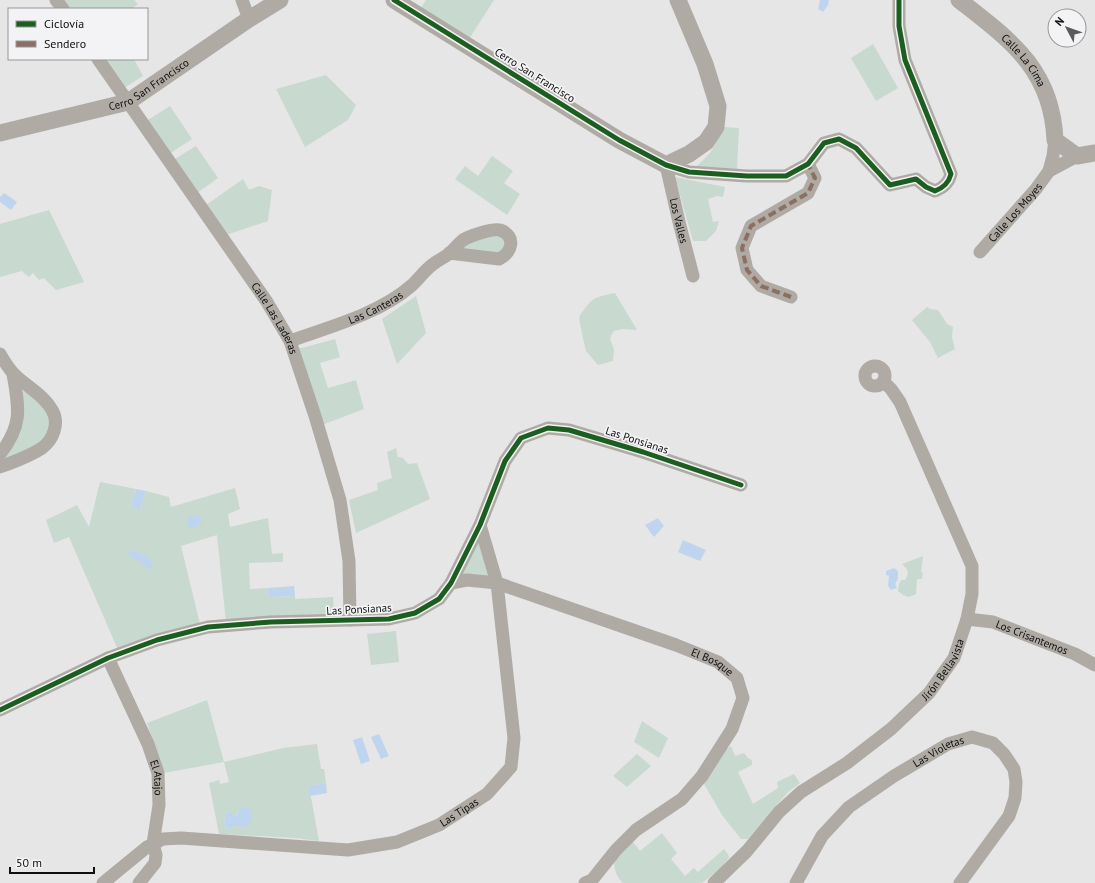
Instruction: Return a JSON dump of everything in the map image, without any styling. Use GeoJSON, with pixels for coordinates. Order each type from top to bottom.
{"type":"FeatureCollection","features":[{"type":"Feature","properties":{"kind":"street"},"geometry":{"type":"LineString","coordinates":[[56,0],[62,8]]}},
{"type":"Feature","properties":{"kind":"street"},"geometry":{"type":"LineString","coordinates":[[242,0],[249,19]]}},
{"type":"Feature","properties":{"kind":"street","name":"Cerro San Francisco"},"geometry":{"type":"LineString","coordinates":[[0,133],[128,102],[249,19],[280,0]]}},
{"type":"Feature","properties":{"kind":"street","name":"Cerro San Francisco"},"geometry":{"type":"LineString","coordinates":[[394,0],[619,140],[666,165]]}},
{"type":"Feature","properties":{"kind":"street"},"geometry":{"type":"LineString","coordinates":[[666,165],[689,154],[706,142],[716,127],[718,106],[705,64],[678,0]]}},
{"type":"Feature","properties":{"kind":"street"},"geometry":{"type":"LineString","coordinates":[[666,165],[689,172],[747,176],[786,176],[808,164],[824,143],[838,139],[856,148],[890,185],[916,179],[926,187],[935,191],[940,189],[950,179],[951,174],[905,60],[899,26],[899,0]]}},
{"type":"Feature","properties":{"kind":"street","name":"Calle La Cima"},"geometry":{"type":"LineString","coordinates":[[959,0],[1002,34],[1024,56],[1040,80],[1049,102],[1055,122],[1056,140]]}},
{"type":"Feature","properties":{"kind":"street","name":"Calle Las Laderas"},"geometry":{"type":"LineString","coordinates":[[99,60],[267,302],[290,341],[315,416],[340,500],[348,561],[350,620]]}},
{"type":"Feature","properties":{"kind":"street"},"geometry":{"type":"LineString","coordinates":[[1056,140],[1077,156]]}},
{"type":"Feature","properties":{"kind":"street","name":"Calle Los Moyes"},"geometry":{"type":"LineString","coordinates":[[980,252],[1036,189],[1049,171],[1056,140]]}},
{"type":"Feature","properties":{"kind":"street","name":"Calle Los Moyes"},"geometry":{"type":"LineString","coordinates":[[1049,171],[1077,156],[1095,153]]}},
{"type":"Feature","properties":{"kind":"street"},"geometry":{"type":"LineString","coordinates":[[791,297],[761,286],[747,270],[742,248],[751,226],[808,193],[815,178],[808,164]]}},
{"type":"Feature","properties":{"kind":"street","name":"Los Valles"},"geometry":{"type":"LineString","coordinates":[[666,165],[693,276]]}},
{"type":"Feature","properties":{"kind":"street","name":"Las Canteras"},"geometry":{"type":"LineString","coordinates":[[290,341],[358,316],[389,302],[410,287],[432,265],[450,253]]}},
{"type":"Feature","properties":{"kind":"street"},"geometry":{"type":"LineString","coordinates":[[0,354],[13,374],[31,388],[52,410],[55,417],[54,433],[48,442],[41,448],[0,467]]}},
{"type":"Feature","properties":{"kind":"street"},"geometry":{"type":"LineString","coordinates":[[0,454],[14,432],[18,419],[17,396],[13,374]]}},
{"type":"Feature","properties":{"kind":"street","name":"Jirón Bellavista"},"geometry":{"type":"LineString","coordinates":[[714,883],[747,851],[779,812],[801,792],[847,763],[891,729],[929,693],[954,658],[967,619],[972,594],[972,566],[900,402],[892,389],[883,381]]}},
{"type":"Feature","properties":{"kind":"street"},"geometry":{"type":"LineString","coordinates":[[17,396],[31,388]]}},
{"type":"Feature","properties":{"kind":"street","name":"Las Ponsianas"},"geometry":{"type":"LineString","coordinates":[[0,710],[108,658],[158,640],[208,627],[271,622],[389,619],[415,613],[439,599],[451,583],[480,525],[505,461],[521,438],[548,428],[569,430],[643,452],[741,485]]}},
{"type":"Feature","properties":{"kind":"street","name":"Las Tipas"},"geometry":{"type":"LineString","coordinates":[[153,844],[163,839],[181,838],[348,850],[397,842],[439,825],[487,794],[510,767],[514,738],[497,583],[480,525]]}},
{"type":"Feature","properties":{"kind":"street","name":"El Bosque"},"geometry":{"type":"LineString","coordinates":[[451,583],[467,580],[497,583],[676,645],[718,662],[737,678],[743,698],[732,729],[702,776],[682,799],[636,830],[616,850],[592,882]]}},
{"type":"Feature","properties":{"kind":"street","name":"Los Crisantemos"},"geometry":{"type":"LineString","coordinates":[[967,619],[993,622],[1075,654],[1095,666]]}},
{"type":"Feature","properties":{"kind":"street","name":"El Atajo"},"geometry":{"type":"LineString","coordinates":[[108,658],[148,744],[158,773],[159,805],[153,844],[156,855],[155,863],[139,883]]}},
{"type":"Feature","properties":{"kind":"street","name":"Las Violetas"},"geometry":{"type":"LineString","coordinates":[[796,883],[822,836],[849,807],[894,776],[948,744],[972,737],[993,743],[1004,754],[1014,769],[1016,798],[1009,816],[960,883]]}},
{"type":"Feature","properties":{"kind":"street"},"geometry":{"type":"LineString","coordinates":[[103,883],[125,866],[138,853],[153,844]]}},
{"type":"Feature","properties":{"kind":"shaded area"},"geometry":{"type":"Polygon","coordinates":[[[63,0],[134,0],[138,4],[132,8],[68,8],[63,0]]]}},
{"type":"Feature","properties":{"kind":"shaded area"},"geometry":{"type":"Polygon","coordinates":[[[426,0],[494,0],[469,39],[420,9],[426,0]]]}},
{"type":"Feature","properties":{"kind":"shaded area"},"geometry":{"type":"Polygon","coordinates":[[[873,44],[898,88],[876,101],[851,58],[873,44]]]}},
{"type":"Feature","properties":{"kind":"shaded area"},"geometry":{"type":"Polygon","coordinates":[[[105,60],[135,60],[143,76],[124,88],[105,60]]]}},
{"type":"Feature","properties":{"kind":"shaded area"},"geometry":{"type":"Polygon","coordinates":[[[326,75],[356,105],[348,120],[305,147],[276,89],[326,75]]]}},
{"type":"Feature","properties":{"kind":"shaded area"},"geometry":{"type":"Polygon","coordinates":[[[170,106],[192,139],[166,156],[143,123],[170,106]]]}},
{"type":"Feature","properties":{"kind":"shaded area"},"geometry":{"type":"Polygon","coordinates":[[[724,127],[739,128],[737,170],[695,168],[710,153],[724,127]]]}},
{"type":"Feature","properties":{"kind":"shaded area"},"geometry":{"type":"Polygon","coordinates":[[[196,146],[218,178],[193,196],[170,162],[196,146]]]}},
{"type":"Feature","properties":{"kind":"shaded area"},"geometry":{"type":"Polygon","coordinates":[[[492,156],[513,171],[504,183],[520,194],[507,215],[455,179],[465,166],[478,176],[492,156]]]}},
{"type":"Feature","properties":{"kind":"shaded area"},"geometry":{"type":"Polygon","coordinates":[[[675,177],[725,187],[723,197],[717,196],[708,199],[713,222],[719,221],[716,231],[706,241],[693,241],[675,177]]]}},
{"type":"Feature","properties":{"kind":"shaded area"},"geometry":{"type":"Polygon","coordinates":[[[243,179],[249,190],[259,186],[272,190],[268,221],[226,235],[206,205],[243,179]]]}},
{"type":"Feature","properties":{"kind":"shaded area"},"geometry":{"type":"Polygon","coordinates":[[[49,210],[84,282],[56,290],[44,278],[39,280],[33,273],[29,277],[22,271],[0,277],[0,224],[49,210]]]}},
{"type":"Feature","properties":{"kind":"shaded area"},"geometry":{"type":"Polygon","coordinates":[[[506,233],[506,256],[449,253],[464,239],[506,233]]]}},
{"type":"Feature","properties":{"kind":"shaded area"},"geometry":{"type":"Polygon","coordinates":[[[615,293],[637,330],[622,329],[614,331],[610,339],[614,350],[613,361],[598,365],[586,351],[579,317],[593,300],[615,293]]]}},
{"type":"Feature","properties":{"kind":"shaded area"},"geometry":{"type":"Polygon","coordinates":[[[416,296],[426,333],[397,364],[382,319],[416,296]]]}},
{"type":"Feature","properties":{"kind":"shaded area"},"geometry":{"type":"Polygon","coordinates":[[[927,307],[938,310],[947,324],[953,327],[952,337],[955,349],[938,358],[930,342],[912,320],[927,307]]]}},
{"type":"Feature","properties":{"kind":"shaded area"},"geometry":{"type":"Polygon","coordinates":[[[335,339],[340,357],[320,363],[328,388],[356,380],[364,409],[322,425],[298,349],[335,339]]]}},
{"type":"Feature","properties":{"kind":"shaded area"},"geometry":{"type":"Polygon","coordinates":[[[25,389],[44,400],[54,433],[1,467],[22,392],[25,389]]]}},
{"type":"Feature","properties":{"kind":"shaded area"},"geometry":{"type":"Polygon","coordinates":[[[396,448],[398,457],[403,458],[408,464],[417,463],[430,499],[356,533],[349,500],[378,490],[377,483],[392,478],[387,452],[396,448]]]}},
{"type":"Feature","properties":{"kind":"shaded area"},"geometry":{"type":"Polygon","coordinates":[[[100,482],[136,489],[131,506],[140,510],[146,491],[169,497],[171,507],[235,488],[240,509],[228,514],[230,527],[268,518],[272,554],[283,553],[283,562],[249,563],[250,589],[268,588],[269,597],[295,596],[295,599],[333,597],[334,617],[226,623],[217,535],[181,546],[200,624],[118,650],[69,537],[54,543],[46,520],[77,505],[89,527],[100,482]]]}},
{"type":"Feature","properties":{"kind":"shaded area"},"geometry":{"type":"Polygon","coordinates":[[[480,525],[497,583],[451,583],[480,525]]]}},
{"type":"Feature","properties":{"kind":"shaded area"},"geometry":{"type":"Polygon","coordinates":[[[923,556],[921,572],[923,573],[922,579],[917,579],[916,594],[909,597],[903,595],[898,591],[899,584],[901,580],[905,580],[908,574],[907,569],[902,564],[923,556]]]}},
{"type":"Feature","properties":{"kind":"shaded area"},"geometry":{"type":"Polygon","coordinates":[[[396,631],[399,662],[371,665],[367,634],[396,631]]]}},
{"type":"Feature","properties":{"kind":"shaded area"},"geometry":{"type":"Polygon","coordinates":[[[207,700],[224,762],[164,773],[147,723],[207,700]]]}},
{"type":"Feature","properties":{"kind":"shaded area"},"geometry":{"type":"Polygon","coordinates":[[[642,721],[668,738],[659,758],[634,742],[642,721]]]}},
{"type":"Feature","properties":{"kind":"shaded area"},"geometry":{"type":"Polygon","coordinates":[[[317,744],[321,769],[324,769],[326,783],[309,786],[319,841],[294,838],[219,834],[209,783],[219,780],[220,784],[229,782],[224,762],[283,748],[317,744]],[[239,810],[236,816],[229,812],[226,814],[224,823],[226,827],[230,828],[237,825],[239,810]]]}},
{"type":"Feature","properties":{"kind":"shaded area"},"geometry":{"type":"Polygon","coordinates":[[[731,746],[735,756],[744,753],[752,760],[752,765],[738,772],[753,804],[778,788],[777,782],[794,774],[800,783],[788,792],[748,839],[741,839],[722,815],[703,782],[722,752],[731,746]]]}},
{"type":"Feature","properties":{"kind":"shaded area"},"geometry":{"type":"Polygon","coordinates":[[[637,754],[651,766],[627,787],[613,776],[637,754]]]}},
{"type":"Feature","properties":{"kind":"shaded area"},"geometry":{"type":"Polygon","coordinates":[[[662,833],[677,853],[671,859],[685,876],[694,868],[698,872],[724,849],[729,858],[722,867],[702,883],[623,883],[614,867],[616,856],[619,852],[631,839],[640,851],[662,833]]]}},
{"type":"Feature","properties":{"kind":"water"},"geometry":{"type":"Polygon","coordinates":[[[820,0],[829,0],[828,5],[823,12],[818,9],[820,0]]]}},
{"type":"Feature","properties":{"kind":"water"},"geometry":{"type":"Polygon","coordinates":[[[4,193],[17,202],[11,210],[0,202],[0,197],[4,193]]]}},
{"type":"Feature","properties":{"kind":"water"},"geometry":{"type":"Polygon","coordinates":[[[136,489],[146,491],[140,510],[131,506],[136,489]]]}},
{"type":"Feature","properties":{"kind":"water"},"geometry":{"type":"Polygon","coordinates":[[[192,516],[200,517],[202,522],[197,527],[191,528],[188,526],[187,520],[192,516]]]}},
{"type":"Feature","properties":{"kind":"water"},"geometry":{"type":"Polygon","coordinates":[[[658,518],[664,526],[654,537],[645,525],[658,518]]]}},
{"type":"Feature","properties":{"kind":"water"},"geometry":{"type":"Polygon","coordinates":[[[683,540],[706,550],[700,561],[678,552],[683,540]]]}},
{"type":"Feature","properties":{"kind":"water"},"geometry":{"type":"Polygon","coordinates":[[[130,551],[135,551],[151,559],[152,568],[148,569],[141,562],[128,556],[130,551]]]}},
{"type":"Feature","properties":{"kind":"water"},"geometry":{"type":"Polygon","coordinates":[[[894,568],[898,571],[898,579],[895,584],[897,588],[891,590],[888,586],[889,576],[886,575],[886,571],[894,568]]]}},
{"type":"Feature","properties":{"kind":"water"},"geometry":{"type":"Polygon","coordinates":[[[294,586],[295,596],[269,597],[268,588],[294,586]]]}},
{"type":"Feature","properties":{"kind":"water"},"geometry":{"type":"Polygon","coordinates":[[[379,734],[389,756],[381,759],[371,737],[379,734]]]}},
{"type":"Feature","properties":{"kind":"water"},"geometry":{"type":"Polygon","coordinates":[[[362,737],[370,761],[361,764],[353,740],[362,737]]]}},
{"type":"Feature","properties":{"kind":"water"},"geometry":{"type":"Polygon","coordinates":[[[326,783],[327,793],[310,796],[309,786],[326,783]]]}},
{"type":"Feature","properties":{"kind":"water"},"geometry":{"type":"Polygon","coordinates":[[[242,807],[246,807],[251,811],[252,818],[248,825],[242,827],[237,825],[230,828],[226,827],[224,823],[226,814],[229,812],[236,816],[242,807]]]}},
{"type":"Feature","properties":{"kind":"marked path"},"geometry":{"type":"LineString","coordinates":[[791,297],[761,286],[747,270],[742,248],[751,226],[808,193],[815,178],[808,164]]}},
{"type":"Feature","properties":{"kind":"cycle path"},"geometry":{"type":"LineString","coordinates":[[394,0],[619,140],[666,165],[689,172],[747,176],[786,176],[808,164],[824,143],[839,139],[856,148],[890,185],[916,179],[926,187],[935,191],[941,188],[949,180],[951,174],[905,60],[899,26],[899,0]]}},
{"type":"Feature","properties":{"kind":"cycle path"},"geometry":{"type":"LineString","coordinates":[[0,710],[108,658],[157,640],[208,627],[271,622],[389,619],[415,613],[439,599],[451,583],[480,525],[505,461],[521,438],[548,428],[569,430],[643,452],[741,485]]}}]}
